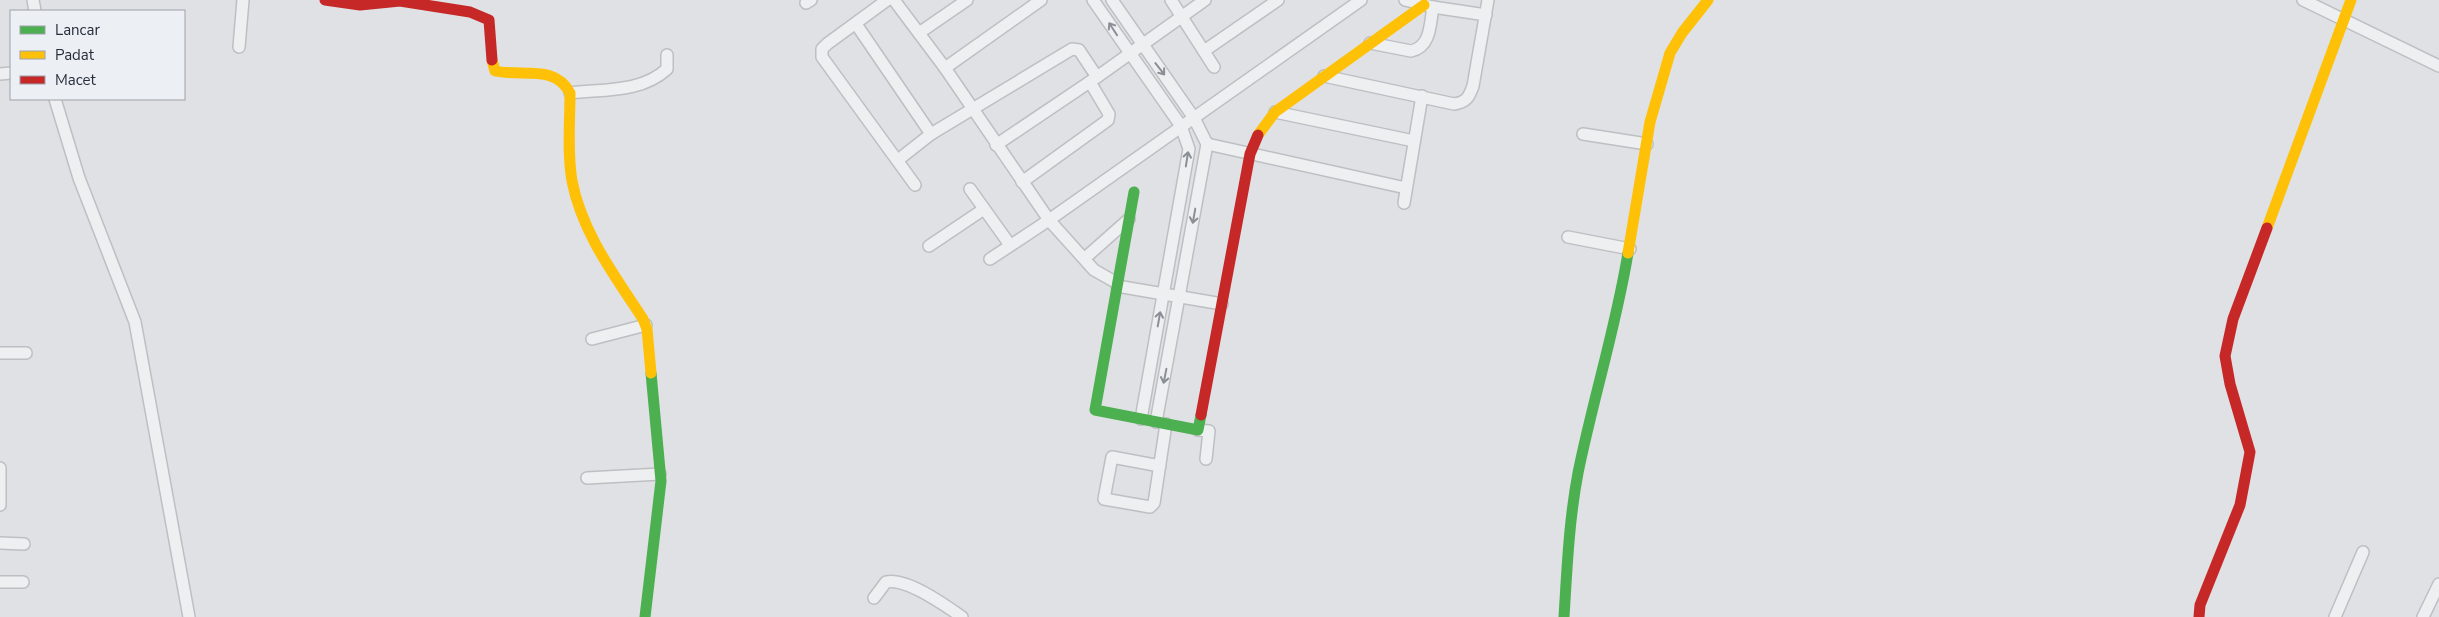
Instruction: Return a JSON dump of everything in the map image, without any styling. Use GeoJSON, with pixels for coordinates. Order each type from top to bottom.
{"type":"FeatureCollection","features":[{"type":"Feature","properties":{"kind":"street"},"geometry":{"type":"LineString","coordinates":[[239,47],[243,0]]}},
{"type":"Feature","properties":{"kind":"street"},"geometry":{"type":"LineString","coordinates":[[325,0],[360,5],[379,1],[400,0],[465,5],[488,20],[492,67],[495,71],[500,73],[532,73],[559,77],[567,84],[570,93],[572,179],[577,202],[593,239],[646,325],[660,474],[660,502],[645,617]]}},
{"type":"Feature","properties":{"kind":"street"},"geometry":{"type":"LineString","coordinates":[[887,0],[827,44],[822,49],[822,56],[915,185]]}},
{"type":"Feature","properties":{"kind":"street"},"geometry":{"type":"LineString","coordinates":[[894,0],[945,68],[1049,220],[1094,270],[1118,283],[1118,286]]}},
{"type":"Feature","properties":{"kind":"street"},"geometry":{"type":"LineString","coordinates":[[919,33],[967,0]]}},
{"type":"Feature","properties":{"kind":"street"},"geometry":{"type":"LineString","coordinates":[[1093,0],[1181,126],[1188,149],[1141,419]]}},
{"type":"Feature","properties":{"kind":"street"},"geometry":{"type":"LineString","coordinates":[[1112,0],[1194,118],[1206,144],[1161,423],[1160,466],[1154,503],[1150,507],[1104,500],[1112,457],[1160,466]]}},
{"type":"Feature","properties":{"kind":"street"},"geometry":{"type":"LineString","coordinates":[[1171,0],[1214,67]]}},
{"type":"Feature","properties":{"kind":"street"},"geometry":{"type":"LineString","coordinates":[[996,145],[1093,80],[1205,0]]}},
{"type":"Feature","properties":{"kind":"street"},"geometry":{"type":"LineString","coordinates":[[1204,51],[1278,0]]}},
{"type":"Feature","properties":{"kind":"street"},"geometry":{"type":"LineString","coordinates":[[990,259],[1049,220],[1361,0]]}},
{"type":"Feature","properties":{"kind":"street"},"geometry":{"type":"LineString","coordinates":[[1406,0],[1429,6],[1486,15]]}},
{"type":"Feature","properties":{"kind":"street"},"geometry":{"type":"LineString","coordinates":[[1324,76],[1454,104],[1462,103],[1469,98],[1488,0]]}},
{"type":"Feature","properties":{"kind":"street"},"geometry":{"type":"LineString","coordinates":[[1564,617],[1569,535],[1578,473],[1610,347],[1630,249],[1650,122],[1670,54],[1682,33],[1708,0]]}},
{"type":"Feature","properties":{"kind":"street"},"geometry":{"type":"LineString","coordinates":[[2303,0],[2439,66]]}},
{"type":"Feature","properties":{"kind":"street"},"geometry":{"type":"LineString","coordinates":[[2199,617],[2200,605],[2240,506],[2250,452],[2230,384],[2225,356],[2233,319],[2351,0]]}},
{"type":"Feature","properties":{"kind":"street"},"geometry":{"type":"LineString","coordinates":[[945,68],[1038,1]]}},
{"type":"Feature","properties":{"kind":"street"},"geometry":{"type":"LineString","coordinates":[[1198,430],[1250,154],[1264,122],[1370,43],[1429,6]]}},
{"type":"Feature","properties":{"kind":"street"},"geometry":{"type":"LineString","coordinates":[[1370,43],[1411,51],[1417,49],[1426,40],[1429,6]]}},
{"type":"Feature","properties":{"kind":"street"},"geometry":{"type":"LineString","coordinates":[[856,24],[931,134]]}},
{"type":"Feature","properties":{"kind":"street"},"geometry":{"type":"LineString","coordinates":[[898,160],[931,134],[1072,49],[1079,50],[1109,114],[1108,120],[1022,182]]}},
{"type":"Feature","properties":{"kind":"street"},"geometry":{"type":"LineString","coordinates":[[570,93],[626,88],[644,83],[660,75],[667,68],[667,55]]}},
{"type":"Feature","properties":{"kind":"street"},"geometry":{"type":"LineString","coordinates":[[1404,203],[1422,96]]}},
{"type":"Feature","properties":{"kind":"street"},"geometry":{"type":"LineString","coordinates":[[55,100],[79,178],[135,322],[189,617]]}},
{"type":"Feature","properties":{"kind":"street"},"geometry":{"type":"LineString","coordinates":[[1275,112],[1414,141]]}},
{"type":"Feature","properties":{"kind":"street"},"geometry":{"type":"LineString","coordinates":[[1583,134],[1647,144]]}},
{"type":"Feature","properties":{"kind":"street"},"geometry":{"type":"LineString","coordinates":[[1206,144],[1406,188]]}},
{"type":"Feature","properties":{"kind":"street"},"geometry":{"type":"LineString","coordinates":[[970,189],[1010,245]]}},
{"type":"Feature","properties":{"kind":"street"},"geometry":{"type":"LineString","coordinates":[[1134,192],[1095,410],[1209,431],[1206,459]]}},
{"type":"Feature","properties":{"kind":"street"},"geometry":{"type":"LineString","coordinates":[[929,246],[984,209]]}},
{"type":"Feature","properties":{"kind":"street"},"geometry":{"type":"LineString","coordinates":[[1085,258],[1129,219]]}},
{"type":"Feature","properties":{"kind":"street"},"geometry":{"type":"LineString","coordinates":[[1568,237],[1630,249]]}},
{"type":"Feature","properties":{"kind":"street"},"geometry":{"type":"LineString","coordinates":[[1118,286],[1222,304]]}},
{"type":"Feature","properties":{"kind":"street"},"geometry":{"type":"LineString","coordinates":[[592,339],[646,325]]}},
{"type":"Feature","properties":{"kind":"street"},"geometry":{"type":"LineString","coordinates":[[0,352],[26,352]]}},
{"type":"Feature","properties":{"kind":"street"},"geometry":{"type":"LineString","coordinates":[[0,468],[0,506]]}},
{"type":"Feature","properties":{"kind":"street"},"geometry":{"type":"LineString","coordinates":[[587,478],[660,474]]}},
{"type":"Feature","properties":{"kind":"street"},"geometry":{"type":"LineString","coordinates":[[0,543],[24,544]]}},
{"type":"Feature","properties":{"kind":"street"},"geometry":{"type":"LineString","coordinates":[[2335,617],[2363,552]]}},
{"type":"Feature","properties":{"kind":"street"},"geometry":{"type":"LineString","coordinates":[[874,598],[886,582],[894,581],[928,594],[962,617]]}},
{"type":"Feature","properties":{"kind":"street"},"geometry":{"type":"LineString","coordinates":[[0,582],[23,582]]}},
{"type":"Feature","properties":{"kind":"street"},"geometry":{"type":"LineString","coordinates":[[2423,617],[2439,584]]}},
{"type":"Feature","properties":{"kind":"traffic: fast"},"geometry":{"type":"LineString","coordinates":[[1134,192],[1095,410],[1198,430],[1201,415]]}},
{"type":"Feature","properties":{"kind":"traffic: fast"},"geometry":{"type":"LineString","coordinates":[[1564,617],[1570,527],[1578,473],[1628,253]]}},
{"type":"Feature","properties":{"kind":"traffic: fast"},"geometry":{"type":"LineString","coordinates":[[645,617],[661,481],[651,373]]}},
{"type":"Feature","properties":{"kind":"traffic: slow"},"geometry":{"type":"LineString","coordinates":[[1628,253],[1650,122],[1670,53],[1682,33],[1708,0]]}},
{"type":"Feature","properties":{"kind":"traffic: slow"},"geometry":{"type":"LineString","coordinates":[[2267,228],[2351,0]]}},
{"type":"Feature","properties":{"kind":"traffic: slow"},"geometry":{"type":"LineString","coordinates":[[1258,135],[1275,112],[1424,5]]}},
{"type":"Feature","properties":{"kind":"traffic: slow"},"geometry":{"type":"LineString","coordinates":[[492,60],[495,71],[547,75],[556,78],[564,84],[570,93],[570,159],[572,181],[577,200],[591,236],[643,319],[647,329],[651,373]]}},
{"type":"Feature","properties":{"kind":"traffic: jam"},"geometry":{"type":"LineString","coordinates":[[325,0],[360,5],[400,1],[470,12],[489,20],[492,60]]}},
{"type":"Feature","properties":{"kind":"traffic: jam"},"geometry":{"type":"LineString","coordinates":[[1201,415],[1250,154],[1258,135]]}},
{"type":"Feature","properties":{"kind":"traffic: jam"},"geometry":{"type":"LineString","coordinates":[[2199,617],[2200,605],[2240,505],[2250,452],[2230,384],[2225,356],[2233,319],[2267,228]]}}]}
